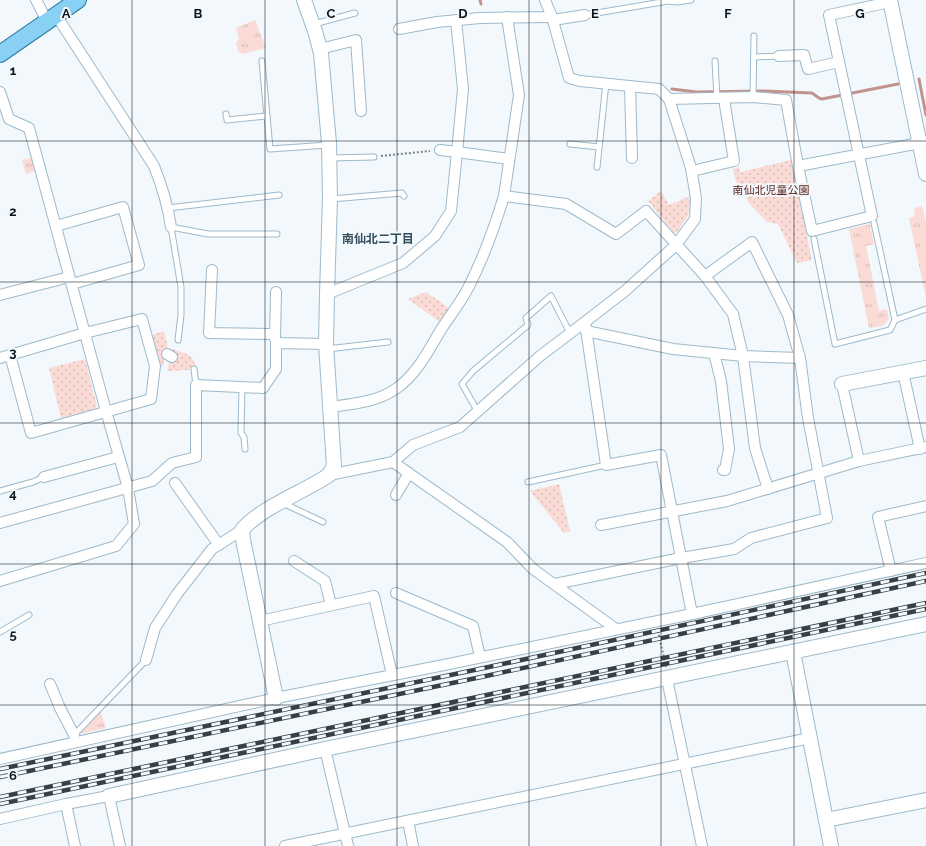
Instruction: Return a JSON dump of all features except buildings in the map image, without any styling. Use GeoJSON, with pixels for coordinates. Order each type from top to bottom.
{"type":"FeatureCollection","features":[{"type":"Feature","properties":{"kind":"main road"},"geometry":{"type":"LineString","coordinates":[[0,54],[49,17],[78,0]]}},
{"type":"Feature","properties":{"kind":"street"},"geometry":{"type":"LineString","coordinates":[[36,0],[154,166],[164,190],[171,228]]}},
{"type":"Feature","properties":{"kind":"street"},"geometry":{"type":"LineString","coordinates":[[304,0],[320,49],[329,152],[330,199],[326,346],[334,466],[329,475]]}},
{"type":"Feature","properties":{"kind":"street"},"geometry":{"type":"LineString","coordinates":[[146,660],[155,628],[177,594],[212,549],[242,530],[248,523],[262,513],[329,475],[393,462],[413,445],[460,427],[540,356],[570,333],[585,326],[626,290],[676,245],[695,219],[696,198],[692,170],[669,99],[659,89],[580,81],[569,78],[552,18],[545,0]]}},
{"type":"Feature","properties":{"kind":"street"},"geometry":{"type":"LineString","coordinates":[[669,99],[753,93],[786,100],[812,231],[872,216],[860,154],[829,15],[890,1],[923,142],[926,174]]}},
{"type":"Feature","properties":{"kind":"street"},"geometry":{"type":"LineString","coordinates":[[399,29],[437,22],[480,18],[552,18],[585,15]]}},
{"type":"Feature","properties":{"kind":"street"},"geometry":{"type":"LineString","coordinates":[[330,407],[363,402],[386,395],[408,379],[425,356],[466,293],[483,256],[504,196],[519,95],[507,17]]}},
{"type":"Feature","properties":{"kind":"street"},"geometry":{"type":"LineString","coordinates":[[327,294],[403,263],[435,236],[451,211],[463,89],[456,20]]}},
{"type":"Feature","properties":{"kind":"street"},"geometry":{"type":"LineString","coordinates":[[320,49],[356,40],[361,111]]}},
{"type":"Feature","properties":{"kind":"street"},"geometry":{"type":"LineString","coordinates":[[779,56],[804,55],[808,69],[839,62]]}},
{"type":"Feature","properties":{"kind":"street"},"geometry":{"type":"LineString","coordinates":[[630,86],[632,158]]}},
{"type":"Feature","properties":{"kind":"street"},"geometry":{"type":"LineString","coordinates":[[0,92],[9,118],[30,128],[84,333],[128,488],[134,524],[116,546],[0,581]]}},
{"type":"Feature","properties":{"kind":"street"},"geometry":{"type":"LineString","coordinates":[[692,170],[734,161],[718,95]]}},
{"type":"Feature","properties":{"kind":"street"},"geometry":{"type":"LineString","coordinates":[[798,166],[923,142]]}},
{"type":"Feature","properties":{"kind":"street"},"geometry":{"type":"LineString","coordinates":[[440,150],[509,158]]}},
{"type":"Feature","properties":{"kind":"street"},"geometry":{"type":"LineString","coordinates":[[504,196],[566,204],[616,234],[646,211],[705,276],[733,314],[743,356],[755,448],[768,489]]}},
{"type":"Feature","properties":{"kind":"street"},"geometry":{"type":"LineString","coordinates":[[0,295],[139,265],[123,207],[56,226]]}},
{"type":"Feature","properties":{"kind":"street"},"geometry":{"type":"LineString","coordinates":[[555,584],[681,558],[734,549],[751,538],[827,518],[808,418],[800,358],[788,315],[752,242],[705,276]]}},
{"type":"Feature","properties":{"kind":"street"},"geometry":{"type":"LineString","coordinates":[[212,270],[209,333],[275,339],[326,346]]}},
{"type":"Feature","properties":{"kind":"street"},"geometry":{"type":"LineString","coordinates":[[0,523],[152,481],[172,463],[196,457],[196,385],[263,388],[276,369],[276,292]]}},
{"type":"Feature","properties":{"kind":"street"},"geometry":{"type":"LineString","coordinates":[[142,319],[155,366],[151,399],[31,432],[5,356],[84,333],[142,319]]}},
{"type":"Feature","properties":{"kind":"street"},"geometry":{"type":"LineString","coordinates":[[585,326],[673,348],[743,356],[800,358]]}},
{"type":"Feature","properties":{"kind":"street"},"geometry":{"type":"LineString","coordinates":[[585,326],[606,465],[661,455],[692,614]]}},
{"type":"Feature","properties":{"kind":"street"},"geometry":{"type":"LineString","coordinates":[[714,353],[721,381],[730,449],[726,470],[723,470]]}},
{"type":"Feature","properties":{"kind":"street"},"geometry":{"type":"LineString","coordinates":[[859,460],[842,384],[926,368]]}},
{"type":"Feature","properties":{"kind":"street"},"geometry":{"type":"LineString","coordinates":[[601,525],[727,501],[859,460],[923,448],[903,372]]}},
{"type":"Feature","properties":{"kind":"street"},"geometry":{"type":"LineString","coordinates":[[44,477],[118,457]]}},
{"type":"Feature","properties":{"kind":"street"},"geometry":{"type":"LineString","coordinates":[[393,462],[506,542],[533,569],[616,629]]}},
{"type":"Feature","properties":{"kind":"street"},"geometry":{"type":"LineString","coordinates":[[396,495],[409,474]]}},
{"type":"Feature","properties":{"kind":"street"},"geometry":{"type":"LineString","coordinates":[[175,483],[219,545]]}},
{"type":"Feature","properties":{"kind":"street"},"geometry":{"type":"LineString","coordinates":[[891,571],[878,516],[926,506]]}},
{"type":"Feature","properties":{"kind":"street"},"geometry":{"type":"LineString","coordinates":[[242,530],[276,698]]}},
{"type":"Feature","properties":{"kind":"street"},"geometry":{"type":"LineString","coordinates":[[294,561],[325,581],[331,605]]}},
{"type":"Feature","properties":{"kind":"street"},"geometry":{"type":"LineString","coordinates":[[0,759],[75,739],[692,614],[926,563]]}},
{"type":"Feature","properties":{"kind":"street"},"geometry":{"type":"LineString","coordinates":[[396,593],[473,626],[480,657]]}},
{"type":"Feature","properties":{"kind":"street"},"geometry":{"type":"LineString","coordinates":[[260,621],[374,596],[392,675]]}},
{"type":"Feature","properties":{"kind":"street"},"geometry":{"type":"LineString","coordinates":[[0,819],[325,749],[926,624]]}},
{"type":"Feature","properties":{"kind":"street"},"geometry":{"type":"LineString","coordinates":[[793,652],[831,846]]}},
{"type":"Feature","properties":{"kind":"street"},"geometry":{"type":"LineString","coordinates":[[667,679],[702,846]]}},
{"type":"Feature","properties":{"kind":"street"},"geometry":{"type":"LineString","coordinates":[[50,684],[75,739]]}},
{"type":"Feature","properties":{"kind":"street"},"geometry":{"type":"LineString","coordinates":[[285,846],[810,738]]}},
{"type":"Feature","properties":{"kind":"street"},"geometry":{"type":"LineString","coordinates":[[325,749],[348,846]]}},
{"type":"Feature","properties":{"kind":"street"},"geometry":{"type":"LineString","coordinates":[[109,796],[120,846]]}},
{"type":"Feature","properties":{"kind":"street"},"geometry":{"type":"LineString","coordinates":[[826,820],[926,800]]}},
{"type":"Feature","properties":{"kind":"street"},"geometry":{"type":"LineString","coordinates":[[66,804],[75,846]]}},
{"type":"Feature","properties":{"kind":"street"},"geometry":{"type":"LineString","coordinates":[[408,821],[413,846]]}},
{"type":"Feature","properties":{"kind":"lane"},"geometry":{"type":"LineString","coordinates":[[585,15],[668,1],[677,2],[691,0]]}},
{"type":"Feature","properties":{"kind":"lane"},"geometry":{"type":"LineString","coordinates":[[313,24],[355,13]]}},
{"type":"Feature","properties":{"kind":"lane"},"geometry":{"type":"LineString","coordinates":[[753,93],[754,36]]}},
{"type":"Feature","properties":{"kind":"lane"},"geometry":{"type":"LineString","coordinates":[[754,57],[779,56]]}},
{"type":"Feature","properties":{"kind":"lane"},"geometry":{"type":"LineString","coordinates":[[262,61],[270,149],[329,152],[374,157]]}},
{"type":"Feature","properties":{"kind":"lane"},"geometry":{"type":"LineString","coordinates":[[715,61],[718,95]]}},
{"type":"Feature","properties":{"kind":"lane"},"geometry":{"type":"LineString","coordinates":[[597,167],[606,84]]}},
{"type":"Feature","properties":{"kind":"lane"},"geometry":{"type":"LineString","coordinates":[[226,114],[227,120],[267,116]]}},
{"type":"Feature","properties":{"kind":"lane"},"geometry":{"type":"LineString","coordinates":[[570,144],[599,147]]}},
{"type":"Feature","properties":{"kind":"lane"},"geometry":{"type":"LineString","coordinates":[[330,199],[402,193],[404,196]]}},
{"type":"Feature","properties":{"kind":"lane"},"geometry":{"type":"LineString","coordinates":[[168,208],[279,195]]}},
{"type":"Feature","properties":{"kind":"lane"},"geometry":{"type":"LineString","coordinates":[[814,239],[835,344],[890,330],[895,320],[874,223]]}},
{"type":"Feature","properties":{"kind":"lane"},"geometry":{"type":"LineString","coordinates":[[178,340],[181,314],[180,287],[171,228],[208,234],[277,234]]}},
{"type":"Feature","properties":{"kind":"lane"},"geometry":{"type":"LineString","coordinates":[[478,412],[462,384],[473,371],[528,325],[526,318],[551,296],[570,333]]}},
{"type":"Feature","properties":{"kind":"lane"},"geometry":{"type":"LineString","coordinates":[[895,320],[926,309]]}},
{"type":"Feature","properties":{"kind":"lane"},"geometry":{"type":"LineString","coordinates":[[326,346],[388,342]]}},
{"type":"Feature","properties":{"kind":"lane"},"geometry":{"type":"LineString","coordinates":[[194,369],[196,385]]}},
{"type":"Feature","properties":{"kind":"lane"},"geometry":{"type":"LineString","coordinates":[[242,387],[241,433],[244,437],[245,449]]}},
{"type":"Feature","properties":{"kind":"lane"},"geometry":{"type":"LineString","coordinates":[[528,482],[606,465]]}},
{"type":"Feature","properties":{"kind":"lane"},"geometry":{"type":"LineString","coordinates":[[0,491],[33,482],[44,477]]}},
{"type":"Feature","properties":{"kind":"lane"},"geometry":{"type":"LineString","coordinates":[[284,501],[287,505],[323,522]]}},
{"type":"Feature","properties":{"kind":"lane"},"geometry":{"type":"LineString","coordinates":[[0,632],[29,615]]}},
{"type":"Feature","properties":{"kind":"lane"},"geometry":{"type":"LineString","coordinates":[[75,739],[146,660]]}},
{"type":"Feature","properties":{"kind":"path"},"geometry":{"type":"LineString","coordinates":[[374,157],[440,150]]}},
{"type":"Feature","properties":{"kind":"path"},"geometry":{"type":"LineString","coordinates":[[656,621],[665,664]]}},
{"type":"Feature","properties":{"kind":"green space"},"geometry":{"type":"Polygon","coordinates":[[[255,20],[266,48],[242,54],[238,51],[236,43],[239,38],[236,28],[255,20]]]}},
{"type":"Feature","properties":{"kind":"green space"},"geometry":{"type":"Polygon","coordinates":[[[27,143],[29,143],[36,171],[26,174],[22,160],[31,158],[27,143]]]}},
{"type":"Feature","properties":{"kind":"green space","name":"南仙北児童公園"},"geometry":{"type":"Polygon","coordinates":[[[791,160],[812,260],[797,263],[778,224],[767,222],[748,202],[742,184],[737,185],[733,169],[739,167],[740,172],[791,160]]]}},
{"type":"Feature","properties":{"kind":"green space"},"geometry":{"type":"Polygon","coordinates":[[[661,191],[669,205],[690,196],[688,215],[677,232],[674,233],[648,201],[661,191]]]}},
{"type":"Feature","properties":{"kind":"green space"},"geometry":{"type":"Polygon","coordinates":[[[922,206],[926,225],[926,298],[909,218],[915,216],[914,208],[922,206]]]}},
{"type":"Feature","properties":{"kind":"green space"},"geometry":{"type":"Polygon","coordinates":[[[870,224],[874,244],[866,246],[879,311],[887,309],[889,319],[882,326],[869,328],[849,229],[870,224]]]}},
{"type":"Feature","properties":{"kind":"green space"},"geometry":{"type":"Polygon","coordinates":[[[426,292],[449,308],[440,322],[408,299],[426,292]]]}},
{"type":"Feature","properties":{"kind":"green space"},"geometry":{"type":"Polygon","coordinates":[[[164,331],[168,348],[163,366],[161,367],[152,335],[164,331]]]}},
{"type":"Feature","properties":{"kind":"green space"},"geometry":{"type":"Polygon","coordinates":[[[173,349],[191,356],[196,367],[190,368],[190,370],[167,371],[173,349]]]}},
{"type":"Feature","properties":{"kind":"green space"},"geometry":{"type":"Polygon","coordinates":[[[85,359],[97,406],[95,409],[61,418],[49,368],[85,359]]]}},
{"type":"Feature","properties":{"kind":"green space"},"geometry":{"type":"Polygon","coordinates":[[[559,484],[570,531],[564,533],[530,491],[559,484]]]}},
{"type":"Feature","properties":{"kind":"green space"},"geometry":{"type":"Polygon","coordinates":[[[100,711],[106,728],[80,734],[100,711]]]}},
{"type":"Feature","properties":{"kind":"waterway"},"geometry":{"type":"LineString","coordinates":[[480,0],[481,4]]}},
{"type":"Feature","properties":{"kind":"waterway"},"geometry":{"type":"LineString","coordinates":[[919,79],[926,115]]}},
{"type":"Feature","properties":{"kind":"waterway"},"geometry":{"type":"LineString","coordinates":[[672,89],[696,92],[764,91],[812,93],[822,99],[898,84]]}},
{"type":"Feature","properties":{"kind":"railway"},"geometry":{"type":"LineString","coordinates":[[0,769],[484,668],[926,573]]}},
{"type":"Feature","properties":{"kind":"railway"},"geometry":{"type":"LineString","coordinates":[[0,777],[486,676],[926,581]]}},
{"type":"Feature","properties":{"kind":"railway"},"geometry":{"type":"LineString","coordinates":[[0,797],[926,603]]}},
{"type":"Feature","properties":{"kind":"railway"},"geometry":{"type":"LineString","coordinates":[[0,804],[926,609]]}},
{"type":"Feature","properties":{"kind":"district","name":"南仙北二丁目"},"geometry":{"type":"Point","coordinates":[378,239]}}]}
